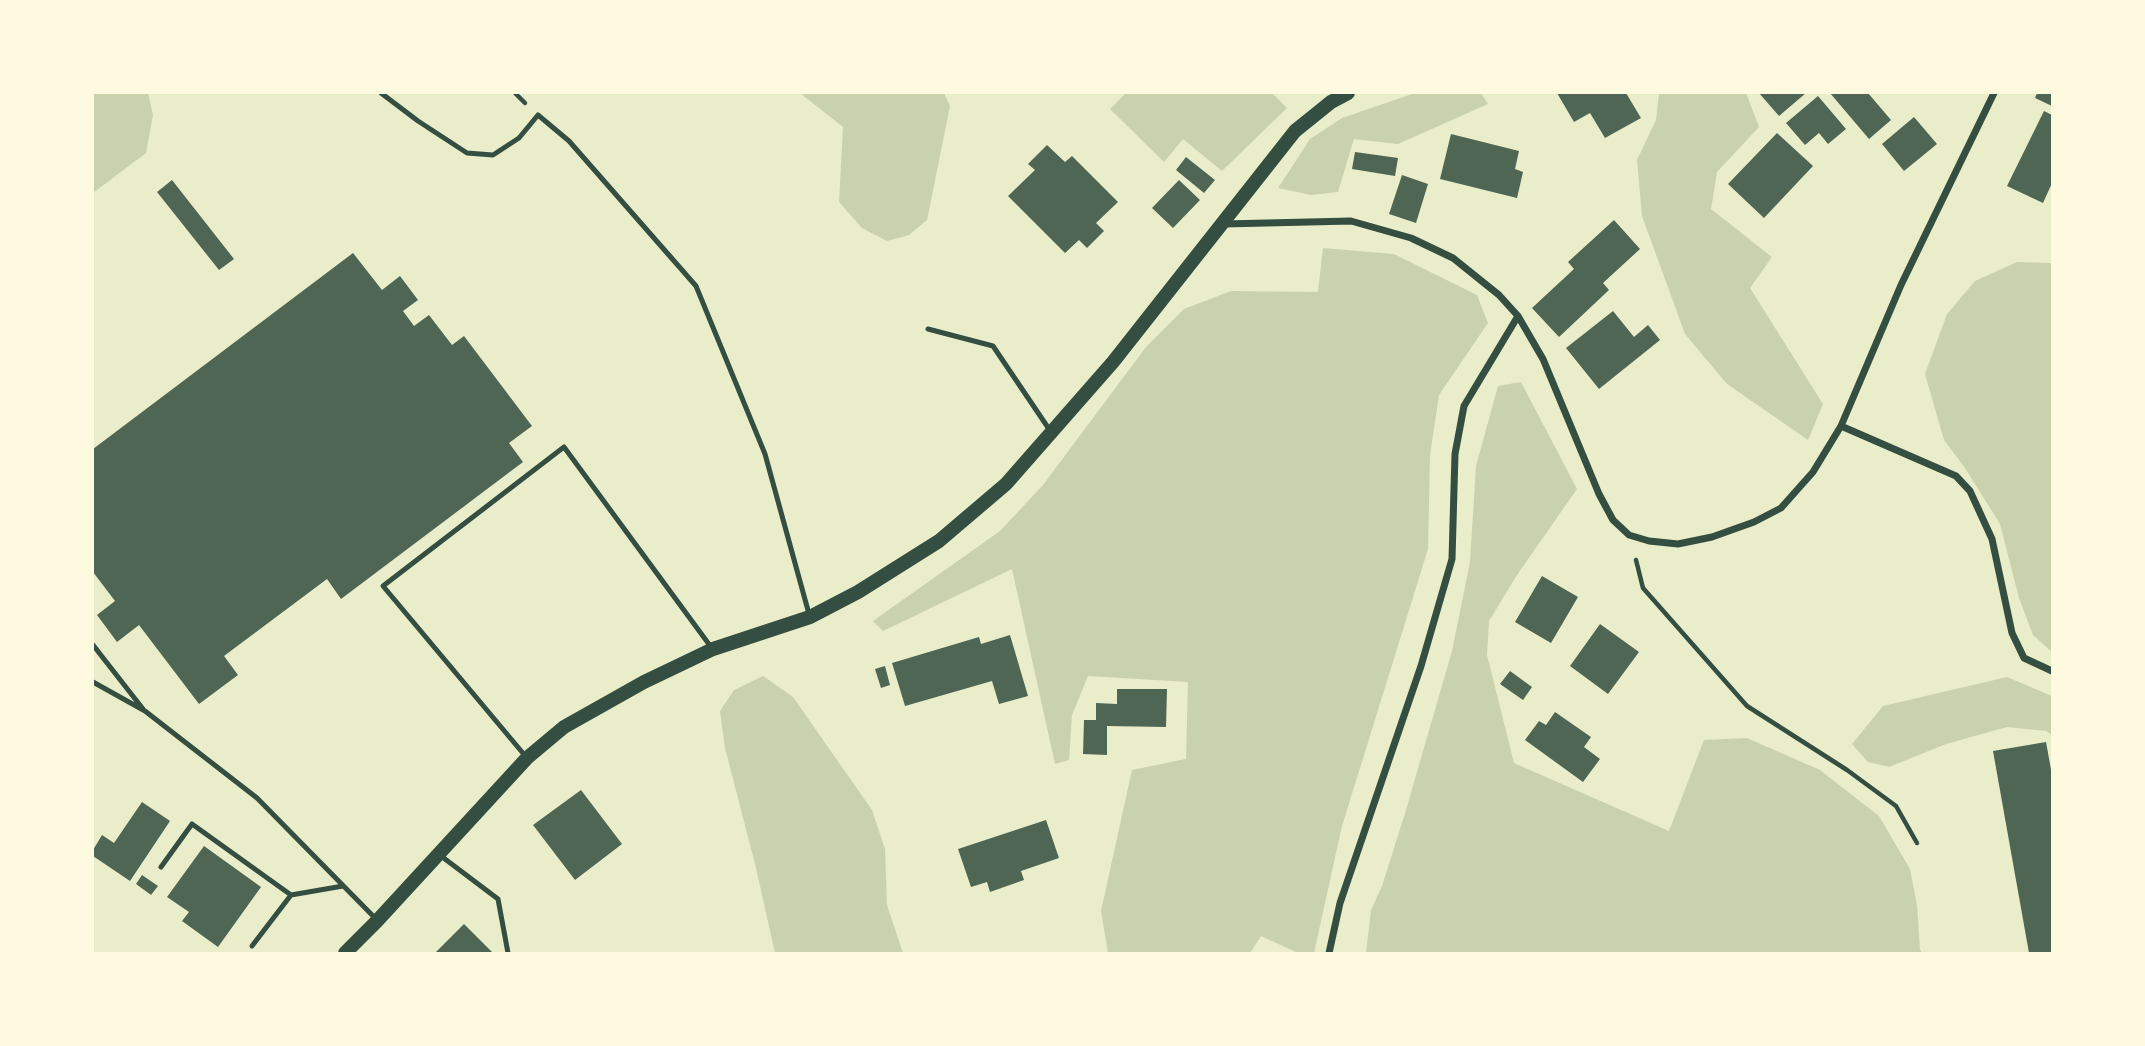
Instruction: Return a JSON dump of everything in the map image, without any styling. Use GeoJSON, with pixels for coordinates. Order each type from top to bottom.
{"type":"FeatureCollection","features":[{"type":"Feature","properties":{"kind":"main road"},"geometry":{"type":"LineString","coordinates":[[345,953],[527,758],[564,727],[644,682],[713,649],[810,617],[858,592],[939,541],[1006,484],[1113,362],[1295,131],[1331,102],[1348,93]]}},
{"type":"Feature","properties":{"kind":"street"},"geometry":{"type":"LineString","coordinates":[[1219,225],[1351,221],[1411,238],[1453,258],[1499,295],[1518,316],[1543,359],[1599,495],[1613,520],[1629,535],[1649,541],[1678,544],[1712,537],[1772,513],[1781,508],[1813,472],[1841,426],[1900,285],[1994,93]]}},
{"type":"Feature","properties":{"kind":"street"},"geometry":{"type":"LineString","coordinates":[[1329,953],[1340,903],[1421,666],[1451,559],[1455,454],[1464,406],[1518,316]]}},
{"type":"Feature","properties":{"kind":"street"},"geometry":{"type":"LineString","coordinates":[[1841,426],[1956,476],[1970,491],[1992,539],[2012,634],[2024,658],[2052,671]]}},
{"type":"Feature","properties":{"kind":"lane"},"geometry":{"type":"LineString","coordinates":[[381,93],[467,153],[493,155],[519,138],[538,115],[569,141],[696,286],[765,454],[810,617]]}},
{"type":"Feature","properties":{"kind":"lane"},"geometry":{"type":"LineString","coordinates":[[928,329],[993,346],[1051,432]]}},
{"type":"Feature","properties":{"kind":"lane"},"geometry":{"type":"LineString","coordinates":[[527,758],[383,586],[564,447],[713,649]]}},
{"type":"Feature","properties":{"kind":"lane"},"geometry":{"type":"LineString","coordinates":[[93,645],[145,711]]}},
{"type":"Feature","properties":{"kind":"lane"},"geometry":{"type":"LineString","coordinates":[[93,682],[145,711],[257,798],[377,921]]}},
{"type":"Feature","properties":{"kind":"lane"},"geometry":{"type":"LineString","coordinates":[[161,867],[192,824],[291,895]]}},
{"type":"Feature","properties":{"kind":"lane"},"geometry":{"type":"LineString","coordinates":[[439,854],[498,900],[508,953]]}},
{"type":"Feature","properties":{"kind":"lane"},"geometry":{"type":"LineString","coordinates":[[252,946],[291,895],[343,886]]}},
{"type":"Feature","properties":{"kind":"path"},"geometry":{"type":"LineString","coordinates":[[1629,535],[1643,587],[1747,706],[1847,770],[1896,806],[1917,843]]}},
{"type":"Feature","properties":{"kind":"green space"},"geometry":{"type":"Polygon","coordinates":[[[93,93],[148,93],[153,115],[146,153],[93,193],[93,93]]]}},
{"type":"Feature","properties":{"kind":"green space"},"geometry":{"type":"Polygon","coordinates":[[[800,93],[944,93],[950,106],[927,220],[909,235],[887,241],[862,228],[839,202],[843,127],[800,93]]]}},
{"type":"Feature","properties":{"kind":"green space"},"geometry":{"type":"Polygon","coordinates":[[[1126,93],[1272,93],[1287,108],[1222,171],[1183,139],[1164,162],[1110,109],[1126,93]]]}},
{"type":"Feature","properties":{"kind":"green space"},"geometry":{"type":"Polygon","coordinates":[[[1415,93],[1481,93],[1488,104],[1398,144],[1354,139],[1338,192],[1311,195],[1278,188],[1310,139],[1342,118],[1415,93]]]}},
{"type":"Feature","properties":{"kind":"green space"},"geometry":{"type":"Polygon","coordinates":[[[1659,93],[1746,93],[1759,127],[1717,172],[1711,209],[1772,257],[1750,288],[1823,404],[1808,440],[1727,384],[1685,334],[1642,216],[1637,160],[1656,120],[1659,93]]]}},
{"type":"Feature","properties":{"kind":"green space"},"geometry":{"type":"Polygon","coordinates":[[[1323,248],[1394,254],[1477,295],[1488,323],[1439,395],[1430,455],[1428,549],[1342,826],[1314,953],[1298,953],[1261,936],[1250,953],[1108,953],[1101,911],[1132,770],[1186,759],[1188,682],[1088,676],[1072,715],[1069,760],[1055,764],[1012,569],[883,631],[873,621],[1000,531],[1043,485],[1146,347],[1184,309],[1231,291],[1318,292],[1323,248]]]}},
{"type":"Feature","properties":{"kind":"green space"},"geometry":{"type":"Polygon","coordinates":[[[2017,262],[2052,263],[2052,652],[2033,635],[2019,598],[2000,524],[1944,440],[1925,374],[1947,314],[1975,281],[2017,262]]]}},
{"type":"Feature","properties":{"kind":"green space"},"geometry":{"type":"Polygon","coordinates":[[[1521,382],[1577,489],[1517,575],[1489,621],[1487,655],[1514,763],[1669,831],[1704,740],[1747,738],[1820,770],[1879,816],[1910,869],[1922,953],[1366,953],[1371,910],[1382,886],[1406,810],[1452,651],[1470,562],[1476,466],[1498,386],[1521,382]]]}},
{"type":"Feature","properties":{"kind":"green space"},"geometry":{"type":"Polygon","coordinates":[[[763,676],[793,697],[872,810],[885,849],[887,905],[903,953],[775,953],[725,748],[720,711],[734,690],[763,676]]]}},
{"type":"Feature","properties":{"kind":"green space"},"geometry":{"type":"Polygon","coordinates":[[[2007,677],[2052,696],[2052,735],[2046,731],[2007,727],[1946,744],[1889,767],[1868,762],[1852,744],[1883,706],[2007,677]]]}},
{"type":"Feature","properties":{"kind":"building"},"geometry":{"type":"Polygon","coordinates":[[[1557,93],[1626,93],[1641,118],[1605,138],[1590,113],[1574,122],[1557,93]]]}},
{"type":"Feature","properties":{"kind":"building"},"geometry":{"type":"Polygon","coordinates":[[[1759,93],[1806,93],[1779,116],[1759,93]]]}},
{"type":"Feature","properties":{"kind":"building"},"geometry":{"type":"Polygon","coordinates":[[[1830,93],[1868,93],[1891,120],[1869,139],[1830,93]]]}},
{"type":"Feature","properties":{"kind":"building"},"geometry":{"type":"Polygon","coordinates":[[[2037,93],[2052,93],[2052,106],[2035,98],[2037,93]]]}},
{"type":"Feature","properties":{"kind":"building"},"geometry":{"type":"Polygon","coordinates":[[[1818,96],[1846,129],[1828,144],[1819,133],[1805,145],[1786,123],[1818,96]]]}},
{"type":"Feature","properties":{"kind":"building"},"geometry":{"type":"Polygon","coordinates":[[[2044,111],[2052,115],[2052,183],[2043,203],[2007,186],[2044,111]]]}},
{"type":"Feature","properties":{"kind":"building"},"geometry":{"type":"Polygon","coordinates":[[[1914,117],[1937,144],[1904,171],[1882,144],[1914,117]]]}},
{"type":"Feature","properties":{"kind":"building"},"geometry":{"type":"Polygon","coordinates":[[[1777,133],[1813,166],[1764,218],[1728,184],[1777,133]]]}},
{"type":"Feature","properties":{"kind":"building"},"geometry":{"type":"Polygon","coordinates":[[[1451,134],[1519,151],[1515,169],[1523,172],[1517,198],[1440,179],[1451,134]]]}},
{"type":"Feature","properties":{"kind":"building"},"geometry":{"type":"Polygon","coordinates":[[[1047,145],[1065,162],[1072,156],[1118,202],[1096,223],[1104,231],[1087,248],[1079,240],[1065,253],[1008,196],[1035,170],[1028,164],[1047,145]]]}},
{"type":"Feature","properties":{"kind":"building"},"geometry":{"type":"Polygon","coordinates":[[[1355,152],[1398,158],[1395,176],[1352,169],[1355,152]]]}},
{"type":"Feature","properties":{"kind":"building"},"geometry":{"type":"Polygon","coordinates":[[[1186,157],[1215,180],[1204,193],[1176,170],[1186,157]]]}},
{"type":"Feature","properties":{"kind":"building"},"geometry":{"type":"Polygon","coordinates":[[[1402,175],[1428,184],[1416,223],[1389,214],[1402,175]]]}},
{"type":"Feature","properties":{"kind":"building"},"geometry":{"type":"Polygon","coordinates":[[[172,180],[234,259],[219,270],[157,192],[172,180]]]}},
{"type":"Feature","properties":{"kind":"building"},"geometry":{"type":"Polygon","coordinates":[[[1179,180],[1200,200],[1173,228],[1152,208],[1179,180]]]}},
{"type":"Feature","properties":{"kind":"building"},"geometry":{"type":"Polygon","coordinates":[[[1614,220],[1640,249],[1603,283],[1609,290],[1559,337],[1532,308],[1574,269],[1568,262],[1614,220]]]}},
{"type":"Feature","properties":{"kind":"building"},"geometry":{"type":"Polygon","coordinates":[[[353,253],[382,290],[400,276],[418,300],[403,311],[414,326],[429,315],[452,345],[464,336],[532,426],[509,443],[523,462],[341,599],[327,579],[224,656],[238,675],[199,704],[139,625],[117,642],[97,615],[115,601],[93,572],[93,449],[353,253]]]}},
{"type":"Feature","properties":{"kind":"building"},"geometry":{"type":"Polygon","coordinates":[[[1613,311],[1634,337],[1648,325],[1660,340],[1599,389],[1566,348],[1613,311]]]}},
{"type":"Feature","properties":{"kind":"building"},"geometry":{"type":"Polygon","coordinates":[[[1542,576],[1578,597],[1551,643],[1515,622],[1542,576]]]}},
{"type":"Feature","properties":{"kind":"building"},"geometry":{"type":"Polygon","coordinates":[[[1600,624],[1639,652],[1608,694],[1570,666],[1600,624]]]}},
{"type":"Feature","properties":{"kind":"building"},"geometry":{"type":"Polygon","coordinates":[[[1010,635],[1028,696],[999,704],[992,681],[905,706],[892,663],[979,637],[981,644],[1010,635]]]}},
{"type":"Feature","properties":{"kind":"building"},"geometry":{"type":"Polygon","coordinates":[[[885,666],[890,685],[881,688],[875,669],[885,666]]]}},
{"type":"Feature","properties":{"kind":"building"},"geometry":{"type":"Polygon","coordinates":[[[1510,671],[1532,687],[1523,700],[1500,684],[1510,671]]]}},
{"type":"Feature","properties":{"kind":"building"},"geometry":{"type":"Polygon","coordinates":[[[1117,689],[1167,689],[1166,727],[1107,726],[1107,755],[1083,754],[1084,720],[1096,720],[1096,703],[1117,704],[1117,689]]]}},
{"type":"Feature","properties":{"kind":"building"},"geometry":{"type":"Polygon","coordinates":[[[1555,712],[1591,737],[1584,747],[1600,759],[1583,782],[1525,740],[1539,721],[1546,725],[1555,712]]]}},
{"type":"Feature","properties":{"kind":"building"},"geometry":{"type":"Polygon","coordinates":[[[2046,742],[2052,775],[2052,953],[2029,953],[1993,751],[2046,742]]]}},
{"type":"Feature","properties":{"kind":"building"},"geometry":{"type":"Polygon","coordinates":[[[581,790],[622,844],[575,880],[533,825],[581,790]]]}},
{"type":"Feature","properties":{"kind":"building"},"geometry":{"type":"Polygon","coordinates":[[[142,802],[170,821],[130,881],[93,856],[93,850],[102,835],[114,843],[142,802]]]}},
{"type":"Feature","properties":{"kind":"building"},"geometry":{"type":"Polygon","coordinates":[[[1046,820],[1059,858],[1021,871],[1024,880],[990,892],[987,882],[971,887],[958,849],[1046,820]]]}},
{"type":"Feature","properties":{"kind":"building"},"geometry":{"type":"Polygon","coordinates":[[[204,846],[261,887],[218,947],[182,921],[189,912],[167,897],[204,846]]]}},
{"type":"Feature","properties":{"kind":"building"},"geometry":{"type":"Polygon","coordinates":[[[142,875],[158,886],[151,895],[136,884],[142,875]]]}},
{"type":"Feature","properties":{"kind":"building"},"geometry":{"type":"Polygon","coordinates":[[[464,924],[493,953],[435,953],[464,924]]]}}]}
